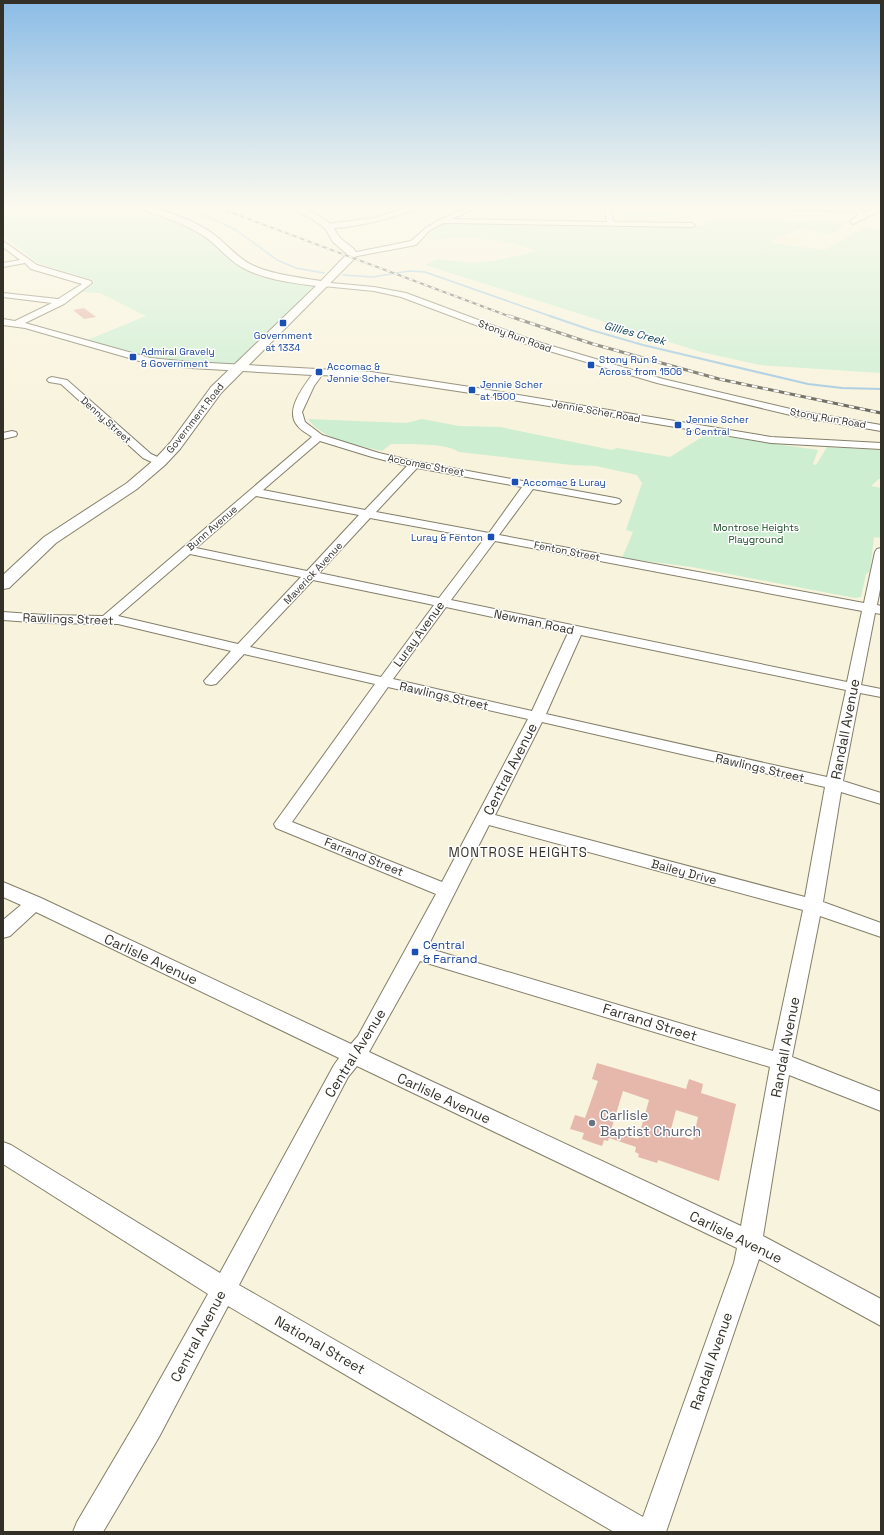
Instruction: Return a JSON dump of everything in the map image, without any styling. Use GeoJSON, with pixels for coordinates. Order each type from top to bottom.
{"type":"FeatureCollection","features":[{"type":"Feature","properties":{"kind":"main road","name":"Stony Run Road"},"geometry":{"type":"LineString","coordinates":[[281,278],[323,284]]}},
{"type":"Feature","properties":{"kind":"main road","name":"Government Road"},"geometry":{"type":"LineString","coordinates":[[3,584],[50,540],[132,486],[160,462],[175,446],[216,390],[329,278]]}},
{"type":"Feature","properties":{"kind":"street"},"geometry":{"type":"LineString","coordinates":[[16,324],[61,302],[88,283],[70,278]]}},
{"type":"Feature","properties":{"kind":"street","name":"Stony Run Road"},"geometry":{"type":"LineString","coordinates":[[323,284],[374,289],[403,295],[532,343],[660,381],[799,414],[881,428]]}},
{"type":"Feature","properties":{"kind":"street"},"geometry":{"type":"LineString","coordinates":[[3,295],[61,302]]}},
{"type":"Feature","properties":{"kind":"street","name":"Jennie Scher Road"},"geometry":{"type":"LineString","coordinates":[[3,322],[16,324],[150,361],[371,375],[771,440],[881,446]]}},
{"type":"Feature","properties":{"kind":"street","name":"Accomac Street"},"geometry":{"type":"LineString","coordinates":[[319,372],[309,386],[297,412],[301,424],[308,431],[318,437],[376,455],[414,464],[615,501]]}},
{"type":"Feature","properties":{"kind":"street","name":"Denny Street"},"geometry":{"type":"LineString","coordinates":[[52,380],[64,382],[147,456],[160,462]]}},
{"type":"Feature","properties":{"kind":"street","name":"Bunn Avenue"},"geometry":{"type":"LineString","coordinates":[[107,619],[318,437]]}},
{"type":"Feature","properties":{"kind":"street","name":"Maverick Avenue"},"geometry":{"type":"LineString","coordinates":[[211,681],[311,576],[414,464]]}},
{"type":"Feature","properties":{"kind":"street","name":"Luray Avenue"},"geometry":{"type":"LineString","coordinates":[[282,824],[384,682],[530,485]]}},
{"type":"Feature","properties":{"kind":"street","name":"Fenton Street"},"geometry":{"type":"LineString","coordinates":[[253,492],[875,608]]}},
{"type":"Feature","properties":{"kind":"street","name":"Newman Road"},"geometry":{"type":"LineString","coordinates":[[187,550],[881,693]]}},
{"type":"Feature","properties":{"kind":"street","name":"Randall Avenue"},"geometry":{"type":"LineString","coordinates":[[652,1532],[746,1263],[782,1062],[813,906],[834,784],[854,687],[875,608],[881,552]]}},
{"type":"Feature","properties":{"kind":"street","name":"Rawlings Street"},"geometry":{"type":"LineString","coordinates":[[3,616],[45,620],[107,619],[121,621],[241,650],[834,784],[881,799]]}},
{"type":"Feature","properties":{"kind":"street","name":"Central Avenue"},"geometry":{"type":"LineString","coordinates":[[87,1532],[149,1427],[341,1071],[371,1032],[415,952],[537,717],[576,630]]}},
{"type":"Feature","properties":{"kind":"street","name":"Bailey Drive"},"geometry":{"type":"LineString","coordinates":[[485,818],[813,906],[881,930]]}},
{"type":"Feature","properties":{"kind":"street","name":"Farrand Street"},"geometry":{"type":"LineString","coordinates":[[282,824],[446,891]]}},
{"type":"Feature","properties":{"kind":"street","name":"Carlisle Avenue"},"geometry":{"type":"LineString","coordinates":[[3,889],[750,1243],[881,1313]]}},
{"type":"Feature","properties":{"kind":"street"},"geometry":{"type":"LineString","coordinates":[[3,931],[35,903]]}},
{"type":"Feature","properties":{"kind":"street","name":"Farrand Street"},"geometry":{"type":"LineString","coordinates":[[415,952],[782,1062],[881,1102]]}},
{"type":"Feature","properties":{"kind":"street","name":"National Street"},"geometry":{"type":"LineString","coordinates":[[3,1152],[223,1289],[641,1532]]}},
{"type":"Feature","properties":{"kind":"green space"},"geometry":{"type":"Polygon","coordinates":[[[85,278],[295,278],[323,284],[239,367],[150,361],[80,343],[146,316],[100,293],[82,292],[94,284],[93,280],[85,278]]]}},
{"type":"Feature","properties":{"kind":"green space"},"geometry":{"type":"Polygon","coordinates":[[[465,278],[881,278],[881,373],[760,365],[701,352],[465,278]]]}},
{"type":"Feature","properties":{"kind":"green space","name":"Montrose Heights Playground"},"geometry":{"type":"Polygon","coordinates":[[[308,419],[406,423],[422,419],[459,426],[500,427],[612,450],[617,448],[670,457],[707,434],[818,450],[813,464],[816,465],[827,447],[881,450],[881,479],[871,486],[881,488],[881,538],[874,537],[870,571],[866,574],[861,597],[855,598],[692,567],[622,558],[633,532],[626,530],[642,483],[637,475],[596,466],[572,465],[459,452],[436,445],[391,444],[382,451],[352,444],[332,437],[315,426],[308,419]]]}},
{"type":"Feature","properties":{"kind":"building"},"geometry":{"type":"Polygon","coordinates":[[[84,308],[96,317],[84,319],[73,310],[84,308]]]}},
{"type":"Feature","properties":{"kind":"building","name":"Carlisle Baptist Church"},"geometry":{"type":"Polygon","coordinates":[[[597,1063],[686,1089],[689,1079],[703,1084],[701,1093],[736,1104],[719,1181],[658,1160],[657,1163],[638,1157],[639,1154],[635,1152],[636,1147],[609,1138],[608,1141],[604,1140],[602,1146],[582,1139],[584,1133],[570,1129],[575,1115],[585,1118],[598,1081],[592,1079],[597,1063]],[[623,1091],[611,1130],[638,1139],[649,1100],[623,1091]],[[676,1110],[670,1133],[693,1140],[698,1117],[676,1110]]]}},
{"type":"Feature","properties":{"kind":"waterway","name":"Gillies Creek"},"geometry":{"type":"LineString","coordinates":[[441,278],[553,317]]}},
{"type":"Feature","properties":{"kind":"waterway","name":"Gillies Creek"},"geometry":{"type":"LineString","coordinates":[[550,316],[643,345],[808,384],[842,388],[881,389]]}},
{"type":"Feature","properties":{"kind":"railway"},"geometry":{"type":"LineString","coordinates":[[406,278],[511,317]]}},
{"type":"Feature","properties":{"kind":"railway"},"geometry":{"type":"LineString","coordinates":[[509,316],[593,344],[719,379],[881,413]]}},
{"type":"Feature","properties":{"kind":"place","name":"Government at 1334"},"geometry":{"type":"Point","coordinates":[283,323]}},
{"type":"Feature","properties":{"kind":"place","name":"Admiral Gravely & Government"},"geometry":{"type":"Point","coordinates":[133,357]}},
{"type":"Feature","properties":{"kind":"place","name":"Stony Run & Across from 1506"},"geometry":{"type":"Point","coordinates":[591,365]}},
{"type":"Feature","properties":{"kind":"place","name":"Accomac & Jennie Scher"},"geometry":{"type":"Point","coordinates":[319,372]}},
{"type":"Feature","properties":{"kind":"place","name":"Jennie Scher at 1500"},"geometry":{"type":"Point","coordinates":[472,390]}},
{"type":"Feature","properties":{"kind":"place","name":"Jennie Scher & Central"},"geometry":{"type":"Point","coordinates":[678,425]}},
{"type":"Feature","properties":{"kind":"place","name":"Accomac & Luray"},"geometry":{"type":"Point","coordinates":[515,482]}},
{"type":"Feature","properties":{"kind":"place","name":"Luray & Fenton"},"geometry":{"type":"Point","coordinates":[491,537]}},
{"type":"Feature","properties":{"kind":"place","name":"Central & Farrand"},"geometry":{"type":"Point","coordinates":[415,952]}},
{"type":"Feature","properties":{"kind":"place","name":"Carlisle Baptist Church"},"geometry":{"type":"Point","coordinates":[592,1123]}},
{"type":"Feature","properties":{"kind":"district","name":"MONTROSE HEIGHTS"},"geometry":{"type":"Point","coordinates":[518,852]}}]}
